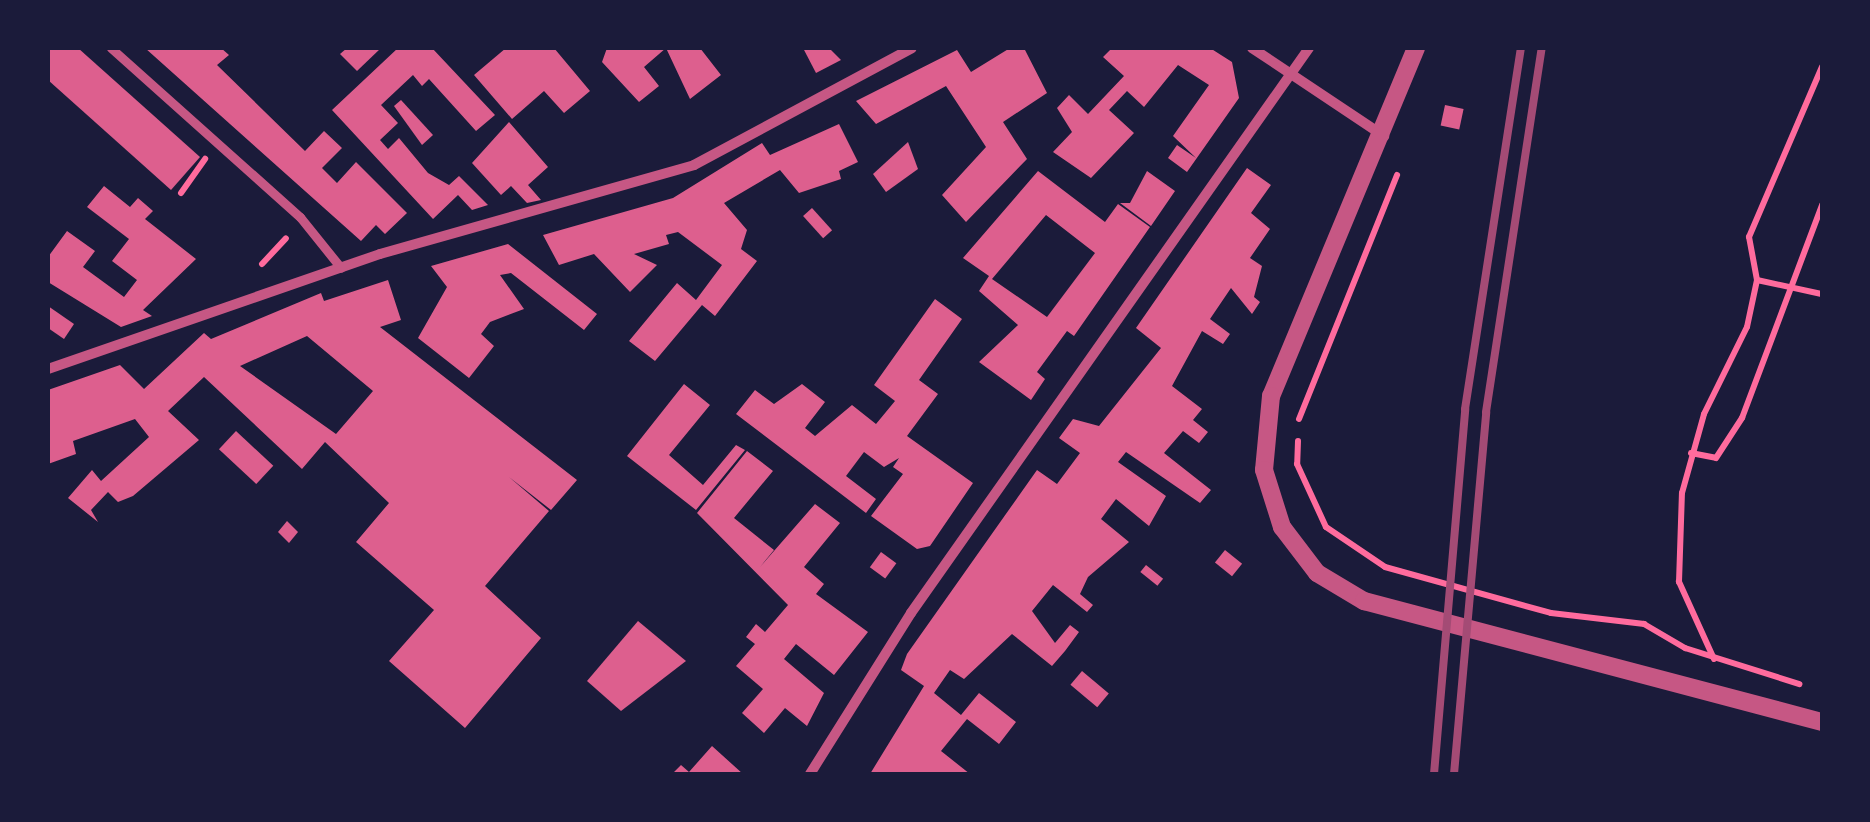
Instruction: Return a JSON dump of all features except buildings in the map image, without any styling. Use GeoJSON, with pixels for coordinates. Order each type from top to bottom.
{"type":"FeatureCollection","features":[{"type":"Feature","properties":{"kind":"street"},"geometry":{"type":"LineString","coordinates":[[111,48],[300,217],[341,268]]}},
{"type":"Feature","properties":{"kind":"street"},"geometry":{"type":"LineString","coordinates":[[48,369],[341,268],[694,165],[912,48]]}},
{"type":"Feature","properties":{"kind":"street"},"geometry":{"type":"LineString","coordinates":[[1252,48],[1284,77],[1385,136]]}},
{"type":"Feature","properties":{"kind":"street"},"geometry":{"type":"LineString","coordinates":[[810,774],[911,613],[1284,77],[1309,48]]}},
{"type":"Feature","properties":{"kind":"street"},"geometry":{"type":"LineString","coordinates":[[1416,48],[1385,136],[1282,364],[1263,450],[1270,499],[1303,560],[1364,601],[1608,661],[1822,722]]}},
{"type":"Feature","properties":{"kind":"path"},"geometry":{"type":"LineString","coordinates":[[1700,687],[1714,659],[1675,556],[1691,454],[1758,280],[1748,237],[1822,67]]}},
{"type":"Feature","properties":{"kind":"path"},"geometry":{"type":"LineString","coordinates":[[181,193],[218,143]]}},
{"type":"Feature","properties":{"kind":"path"},"geometry":{"type":"LineString","coordinates":[[1401,163],[1313,376],[1297,464],[1326,526],[1405,575],[1601,619],[1644,624],[1714,659],[1805,686]]}},
{"type":"Feature","properties":{"kind":"path"},"geometry":{"type":"LineString","coordinates":[[1691,454],[1716,458],[1729,443],[1797,287],[1822,205]]}},
{"type":"Feature","properties":{"kind":"path"},"geometry":{"type":"LineString","coordinates":[[262,264],[300,217]]}},
{"type":"Feature","properties":{"kind":"path"},"geometry":{"type":"LineString","coordinates":[[1758,280],[1822,294]]}},
{"type":"Feature","properties":{"kind":"railway"},"geometry":{"type":"LineString","coordinates":[[1434,774],[1465,409],[1521,48]]}},
{"type":"Feature","properties":{"kind":"railway"},"geometry":{"type":"LineString","coordinates":[[1454,774],[1486,412],[1542,48]]}}]}
